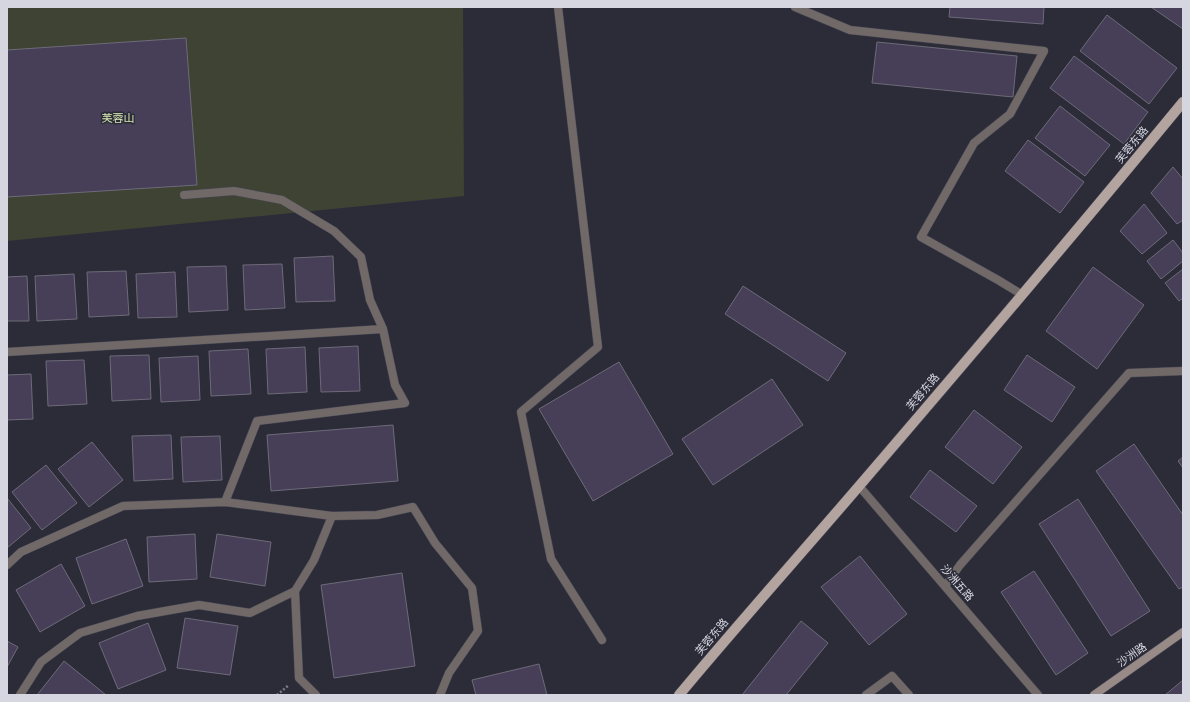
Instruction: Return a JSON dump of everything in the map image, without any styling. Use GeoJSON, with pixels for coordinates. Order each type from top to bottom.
{"type":"FeatureCollection","features":[{"type":"Feature","properties":{"kind":"main road","name":"芙蓉东路"},"geometry":{"type":"LineString","coordinates":[[679,695],[741,621],[859,486],[1125,173],[1183,102]]}},
{"type":"Feature","properties":{"kind":"main road","name":"沙洲路"},"geometry":{"type":"LineString","coordinates":[[1094,695],[1183,632]]}},
{"type":"Feature","properties":{"kind":"street"},"geometry":{"type":"LineString","coordinates":[[558,7],[598,347],[521,412],[551,559],[602,640]]}},
{"type":"Feature","properties":{"kind":"street"},"geometry":{"type":"LineString","coordinates":[[795,7],[850,30],[1044,51],[1010,114],[974,143],[921,237],[1021,294]]}},
{"type":"Feature","properties":{"kind":"street"},"geometry":{"type":"LineString","coordinates":[[184,195],[234,191],[282,200],[334,231],[360,257],[370,300],[383,328],[394,385],[405,403],[257,421],[225,502]]}},
{"type":"Feature","properties":{"kind":"street"},"geometry":{"type":"LineString","coordinates":[[7,352],[383,328]]}},
{"type":"Feature","properties":{"kind":"street"},"geometry":{"type":"LineString","coordinates":[[945,586],[960,566],[1128,373],[1183,371]]}},
{"type":"Feature","properties":{"kind":"street","name":"沙洲五路"},"geometry":{"type":"LineString","coordinates":[[859,486],[1038,695]]}},
{"type":"Feature","properties":{"kind":"street"},"geometry":{"type":"LineString","coordinates":[[7,566],[21,552],[123,506],[225,502],[332,516],[377,515],[413,507],[435,543],[472,588],[478,631],[449,674],[440,695]]}},
{"type":"Feature","properties":{"kind":"street"},"geometry":{"type":"LineString","coordinates":[[20,695],[41,662],[80,633],[137,616],[199,605],[250,613],[295,591],[314,560],[332,516]]}},
{"type":"Feature","properties":{"kind":"street"},"geometry":{"type":"LineString","coordinates":[[295,591],[299,678],[316,695]]}},
{"type":"Feature","properties":{"kind":"street"},"geometry":{"type":"LineString","coordinates":[[866,695],[892,676],[909,695]]}},
{"type":"Feature","properties":{"kind":"green space","name":"芙蓉山"},"geometry":{"type":"Polygon","coordinates":[[[7,7],[463,7],[464,196],[7,241],[7,7]]]}},
{"type":"Feature","properties":{"kind":"building"},"geometry":{"type":"Polygon","coordinates":[[[950,7],[1044,7],[1043,24],[949,17],[950,7]]]}},
{"type":"Feature","properties":{"kind":"building"},"geometry":{"type":"Polygon","coordinates":[[[1151,7],[1183,7],[1183,29],[1151,7]]]}},
{"type":"Feature","properties":{"kind":"building"},"geometry":{"type":"Polygon","coordinates":[[[1107,15],[1177,68],[1149,104],[1080,51],[1107,15]]]}},
{"type":"Feature","properties":{"kind":"building"},"geometry":{"type":"Polygon","coordinates":[[[186,38],[197,185],[7,197],[7,50],[186,38]]]}},
{"type":"Feature","properties":{"kind":"building"},"geometry":{"type":"Polygon","coordinates":[[[877,42],[1017,56],[1013,97],[872,83],[877,42]]]}},
{"type":"Feature","properties":{"kind":"building"},"geometry":{"type":"Polygon","coordinates":[[[1074,56],[1148,112],[1124,144],[1050,88],[1074,56]]]}},
{"type":"Feature","properties":{"kind":"building"},"geometry":{"type":"Polygon","coordinates":[[[1060,106],[1110,145],[1085,176],[1035,138],[1060,106]]]}},
{"type":"Feature","properties":{"kind":"building"},"geometry":{"type":"Polygon","coordinates":[[[1028,140],[1084,182],[1060,213],[1005,171],[1028,140]]]}},
{"type":"Feature","properties":{"kind":"building"},"geometry":{"type":"Polygon","coordinates":[[[1173,167],[1183,179],[1183,220],[1177,224],[1151,193],[1173,167]]]}},
{"type":"Feature","properties":{"kind":"building"},"geometry":{"type":"Polygon","coordinates":[[[1144,204],[1167,233],[1142,254],[1120,231],[1144,204]]]}},
{"type":"Feature","properties":{"kind":"building"},"geometry":{"type":"Polygon","coordinates":[[[1173,240],[1183,253],[1183,261],[1161,279],[1147,261],[1173,240]]]}},
{"type":"Feature","properties":{"kind":"building"},"geometry":{"type":"Polygon","coordinates":[[[333,256],[335,301],[296,302],[294,258],[333,256]]]}},
{"type":"Feature","properties":{"kind":"building"},"geometry":{"type":"Polygon","coordinates":[[[282,264],[285,308],[245,310],[243,265],[282,264]]]}},
{"type":"Feature","properties":{"kind":"building"},"geometry":{"type":"Polygon","coordinates":[[[226,266],[228,310],[189,312],[187,267],[226,266]]]}},
{"type":"Feature","properties":{"kind":"building"},"geometry":{"type":"Polygon","coordinates":[[[1093,267],[1144,305],[1097,369],[1046,331],[1093,267]]]}},
{"type":"Feature","properties":{"kind":"building"},"geometry":{"type":"Polygon","coordinates":[[[1183,269],[1183,298],[1179,301],[1165,283],[1183,269]]]}},
{"type":"Feature","properties":{"kind":"building"},"geometry":{"type":"Polygon","coordinates":[[[126,271],[129,315],[89,317],[87,272],[126,271]]]}},
{"type":"Feature","properties":{"kind":"building"},"geometry":{"type":"Polygon","coordinates":[[[175,272],[177,317],[138,318],[136,274],[175,272]]]}},
{"type":"Feature","properties":{"kind":"building"},"geometry":{"type":"Polygon","coordinates":[[[74,274],[77,319],[37,321],[35,276],[74,274]]]}},
{"type":"Feature","properties":{"kind":"building"},"geometry":{"type":"Polygon","coordinates":[[[27,276],[29,321],[7,321],[7,277],[27,276]]]}},
{"type":"Feature","properties":{"kind":"building"},"geometry":{"type":"Polygon","coordinates":[[[743,286],[846,353],[828,381],[725,314],[743,286]]]}},
{"type":"Feature","properties":{"kind":"building"},"geometry":{"type":"Polygon","coordinates":[[[358,346],[360,391],[321,392],[319,348],[358,346]]]}},
{"type":"Feature","properties":{"kind":"building"},"geometry":{"type":"Polygon","coordinates":[[[305,347],[307,392],[268,394],[266,349],[305,347]]]}},
{"type":"Feature","properties":{"kind":"building"},"geometry":{"type":"Polygon","coordinates":[[[248,349],[251,394],[211,396],[209,351],[248,349]]]}},
{"type":"Feature","properties":{"kind":"building"},"geometry":{"type":"Polygon","coordinates":[[[149,355],[151,399],[112,401],[110,356],[149,355]]]}},
{"type":"Feature","properties":{"kind":"building"},"geometry":{"type":"Polygon","coordinates":[[[1027,355],[1075,387],[1052,422],[1004,390],[1027,355]]]}},
{"type":"Feature","properties":{"kind":"building"},"geometry":{"type":"Polygon","coordinates":[[[198,356],[200,400],[161,402],[159,358],[198,356]]]}},
{"type":"Feature","properties":{"kind":"building"},"geometry":{"type":"Polygon","coordinates":[[[84,360],[87,404],[48,406],[46,361],[84,360]]]}},
{"type":"Feature","properties":{"kind":"building"},"geometry":{"type":"Polygon","coordinates":[[[619,362],[673,454],[593,501],[539,409],[619,362]]]}},
{"type":"Feature","properties":{"kind":"building"},"geometry":{"type":"Polygon","coordinates":[[[31,374],[33,419],[7,420],[7,375],[31,374]]]}},
{"type":"Feature","properties":{"kind":"building"},"geometry":{"type":"Polygon","coordinates":[[[772,379],[803,425],[713,485],[682,439],[772,379]]]}},
{"type":"Feature","properties":{"kind":"building"},"geometry":{"type":"Polygon","coordinates":[[[974,410],[1022,447],[993,484],[945,447],[974,410]]]}},
{"type":"Feature","properties":{"kind":"building"},"geometry":{"type":"Polygon","coordinates":[[[393,425],[398,481],[271,491],[267,435],[393,425]]]}},
{"type":"Feature","properties":{"kind":"building"},"geometry":{"type":"Polygon","coordinates":[[[171,435],[173,479],[134,481],[132,436],[171,435]]]}},
{"type":"Feature","properties":{"kind":"building"},"geometry":{"type":"Polygon","coordinates":[[[220,436],[222,480],[183,482],[181,437],[220,436]]]}},
{"type":"Feature","properties":{"kind":"building"},"geometry":{"type":"Polygon","coordinates":[[[92,442],[123,480],[89,507],[58,469],[92,442]]]}},
{"type":"Feature","properties":{"kind":"building"},"geometry":{"type":"Polygon","coordinates":[[[1134,444],[1183,515],[1183,587],[1179,589],[1096,471],[1134,444]]]}},
{"type":"Feature","properties":{"kind":"building"},"geometry":{"type":"Polygon","coordinates":[[[1183,457],[1183,468],[1178,461],[1183,457]]]}},
{"type":"Feature","properties":{"kind":"building"},"geometry":{"type":"Polygon","coordinates":[[[46,465],[77,503],[42,530],[12,492],[46,465]]]}},
{"type":"Feature","properties":{"kind":"building"},"geometry":{"type":"Polygon","coordinates":[[[930,470],[977,506],[956,532],[910,497],[930,470]]]}},
{"type":"Feature","properties":{"kind":"building"},"geometry":{"type":"Polygon","coordinates":[[[7,498],[31,528],[7,548],[7,498]]]}},
{"type":"Feature","properties":{"kind":"building"},"geometry":{"type":"Polygon","coordinates":[[[1078,499],[1150,611],[1111,636],[1039,524],[1078,499]]]}},
{"type":"Feature","properties":{"kind":"building"},"geometry":{"type":"Polygon","coordinates":[[[195,534],[197,579],[149,582],[147,537],[195,534]]]}},
{"type":"Feature","properties":{"kind":"building"},"geometry":{"type":"Polygon","coordinates":[[[217,534],[271,542],[265,586],[210,577],[217,534]]]}},
{"type":"Feature","properties":{"kind":"building"},"geometry":{"type":"Polygon","coordinates":[[[126,539],[143,586],[92,604],[76,558],[126,539]]]}},
{"type":"Feature","properties":{"kind":"building"},"geometry":{"type":"Polygon","coordinates":[[[860,556],[907,614],[869,645],[821,587],[860,556]]]}},
{"type":"Feature","properties":{"kind":"building"},"geometry":{"type":"Polygon","coordinates":[[[61,564],[85,606],[40,632],[16,590],[61,564]]]}},
{"type":"Feature","properties":{"kind":"building"},"geometry":{"type":"Polygon","coordinates":[[[1034,571],[1088,653],[1056,675],[1001,592],[1034,571]]]}},
{"type":"Feature","properties":{"kind":"building"},"geometry":{"type":"Polygon","coordinates":[[[402,573],[415,666],[334,678],[321,585],[402,573]]]}},
{"type":"Feature","properties":{"kind":"building"},"geometry":{"type":"Polygon","coordinates":[[[185,618],[238,626],[230,675],[177,668],[185,618]]]}},
{"type":"Feature","properties":{"kind":"building"},"geometry":{"type":"Polygon","coordinates":[[[801,621],[828,643],[786,695],[742,695],[801,621]]]}},
{"type":"Feature","properties":{"kind":"building"},"geometry":{"type":"Polygon","coordinates":[[[148,623],[166,670],[118,689],[99,643],[148,623]]]}},
{"type":"Feature","properties":{"kind":"building"},"geometry":{"type":"Polygon","coordinates":[[[7,641],[18,647],[7,667],[7,641]]]}},
{"type":"Feature","properties":{"kind":"building"},"geometry":{"type":"Polygon","coordinates":[[[64,661],[106,695],[37,695],[64,661]]]}},
{"type":"Feature","properties":{"kind":"building"},"geometry":{"type":"Polygon","coordinates":[[[539,664],[547,695],[476,695],[472,680],[539,664]]]}},
{"type":"Feature","properties":{"kind":"building"},"geometry":{"type":"Polygon","coordinates":[[[1183,680],[1183,695],[1165,695],[1183,680]]]}}]}
